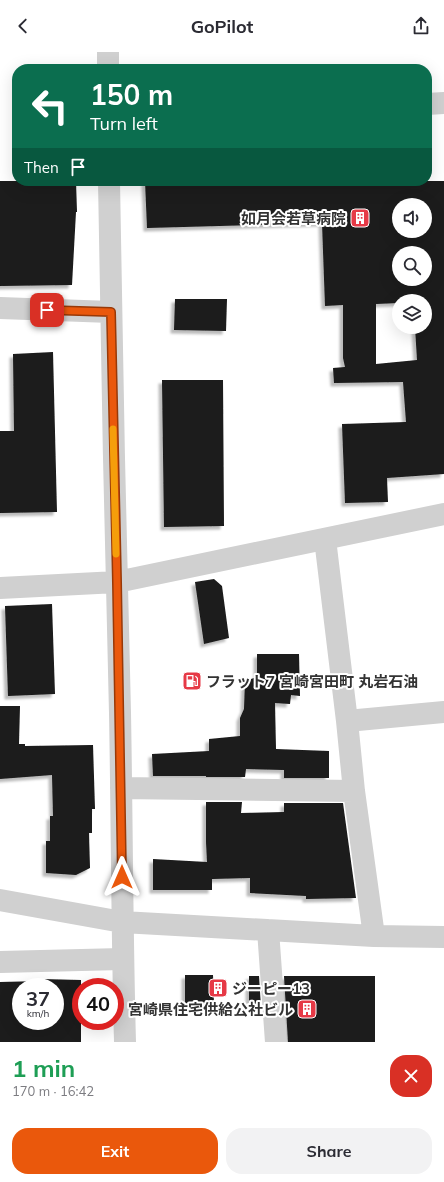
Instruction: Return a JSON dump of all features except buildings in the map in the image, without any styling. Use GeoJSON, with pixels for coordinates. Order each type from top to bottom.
{"type":"FeatureCollection","features":[{"type":"Feature","properties":{"kind":"street"},"geometry":{"type":"LineString","coordinates":[[108,52],[108,64]]}},
{"type":"Feature","properties":{"kind":"street"},"geometry":{"type":"LineString","coordinates":[[432,104],[444,103]]}},
{"type":"Feature","properties":{"kind":"street"},"geometry":{"type":"LineString","coordinates":[[110,186],[111,312],[121,788],[122,959],[125,1042]]}},
{"type":"Feature","properties":{"kind":"street"},"geometry":{"type":"LineString","coordinates":[[0,308],[111,312]]}},
{"type":"Feature","properties":{"kind":"street"},"geometry":{"type":"LineString","coordinates":[[0,588],[117,582],[444,514]]}},
{"type":"Feature","properties":{"kind":"street"},"geometry":{"type":"LineString","coordinates":[[325,539],[354,791],[374,936]]}},
{"type":"Feature","properties":{"kind":"street"},"geometry":{"type":"LineString","coordinates":[[347,721],[444,712]]}},
{"type":"Feature","properties":{"kind":"street"},"geometry":{"type":"LineString","coordinates":[[121,788],[354,791]]}},
{"type":"Feature","properties":{"kind":"street"},"geometry":{"type":"LineString","coordinates":[[0,900],[122,922],[374,936],[444,937]]}},
{"type":"Feature","properties":{"kind":"street"},"geometry":{"type":"LineString","coordinates":[[268,930],[276,1042]]}},
{"type":"Feature","properties":{"kind":"street"},"geometry":{"type":"LineString","coordinates":[[0,962],[122,959]]}},
{"type":"Feature","properties":{"kind":"slow traffic"},"geometry":{"type":"LineString","coordinates":[[113,429],[116,554]]}},
{"type":"Feature","properties":{"kind":"place","name":"如月会若草病院"},"geometry":{"type":"Point","coordinates":[360,218]}},
{"type":"Feature","properties":{"kind":"place","name":"フラット7 宮崎宮田町 丸岩石油"},"geometry":{"type":"Point","coordinates":[192,681]}},
{"type":"Feature","properties":{"kind":"place","name":"ジーピー13"},"geometry":{"type":"Point","coordinates":[218,988]}},
{"type":"Feature","properties":{"kind":"place","name":"宮崎県住宅供給公社ビル"},"geometry":{"type":"Point","coordinates":[307,1009]}},
{"type":"Feature","properties":{"kind":"route"},"geometry":{"type":"LineString","coordinates":[[47,310],[111,312],[122,877]]}}]}
